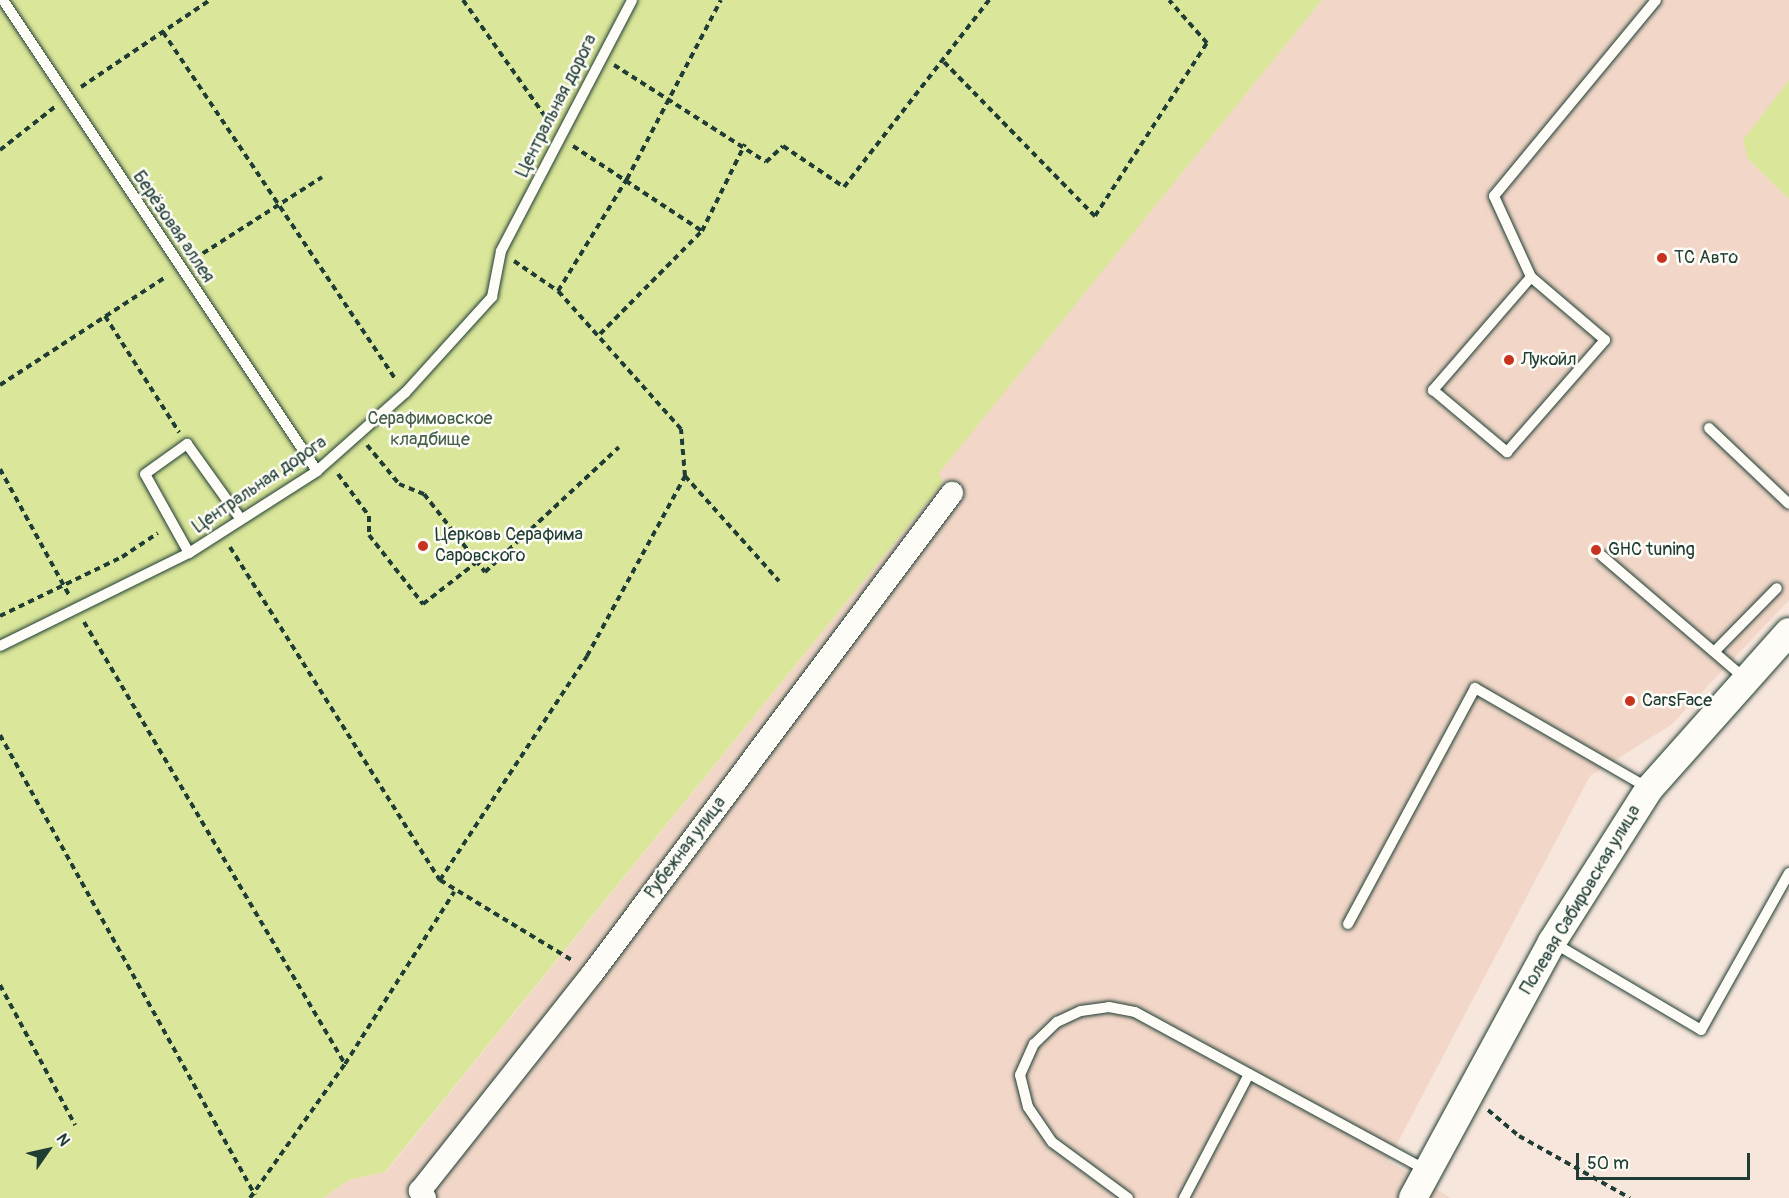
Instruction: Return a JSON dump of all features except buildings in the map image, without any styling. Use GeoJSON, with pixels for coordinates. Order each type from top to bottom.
{"type":"FeatureCollection","features":[{"type":"Feature","properties":{"kind":"street","name":"Рубежная улица"},"geometry":{"type":"LineString","coordinates":[[425,1198],[420,1191],[592,974],[952,494]]}},
{"type":"Feature","properties":{"kind":"street","name":"Полевая Сабировская улица"},"geometry":{"type":"LineString","coordinates":[[1413,1198],[1552,942],[1648,789],[1743,677],[1789,632]]}},
{"type":"Feature","properties":{"kind":"lane","name":"Берёзовая аллея"},"geometry":{"type":"LineString","coordinates":[[3,0],[66,98],[317,471]]}},
{"type":"Feature","properties":{"kind":"lane","name":"Центральная дорога"},"geometry":{"type":"LineString","coordinates":[[0,646],[75,607],[189,553],[219,531],[317,471],[405,393],[492,297],[501,251],[600,57],[632,0]]}},
{"type":"Feature","properties":{"kind":"lane"},"geometry":{"type":"LineString","coordinates":[[1531,277],[1433,390],[1508,452],[1605,340],[1531,277],[1494,196],[1656,0]]}},
{"type":"Feature","properties":{"kind":"lane"},"geometry":{"type":"LineString","coordinates":[[1709,428],[1789,504]]}},
{"type":"Feature","properties":{"kind":"lane"},"geometry":{"type":"LineString","coordinates":[[189,553],[145,474],[187,444],[240,518]]}},
{"type":"Feature","properties":{"kind":"lane"},"geometry":{"type":"LineString","coordinates":[[1602,556],[1743,677]]}},
{"type":"Feature","properties":{"kind":"lane"},"geometry":{"type":"LineString","coordinates":[[1715,651],[1777,588]]}},
{"type":"Feature","properties":{"kind":"lane"},"geometry":{"type":"LineString","coordinates":[[1348,924],[1474,688],[1648,789]]}},
{"type":"Feature","properties":{"kind":"lane"},"geometry":{"type":"LineString","coordinates":[[1552,942],[1701,1030],[1789,873]]}},
{"type":"Feature","properties":{"kind":"lane"},"geometry":{"type":"LineString","coordinates":[[1128,1198],[1052,1142],[1028,1107],[1020,1075],[1034,1044],[1057,1022],[1109,1007],[1135,1012],[1428,1171]]}},
{"type":"Feature","properties":{"kind":"lane"},"geometry":{"type":"LineString","coordinates":[[1184,1198],[1249,1074]]}},
{"type":"Feature","properties":{"kind":"path"},"geometry":{"type":"LineString","coordinates":[[0,150],[66,98],[210,0]]}},
{"type":"Feature","properties":{"kind":"path"},"geometry":{"type":"LineString","coordinates":[[463,0],[559,137],[627,179],[702,231]]}},
{"type":"Feature","properties":{"kind":"path"},"geometry":{"type":"LineString","coordinates":[[558,291],[627,179],[721,0]]}},
{"type":"Feature","properties":{"kind":"path"},"geometry":{"type":"LineString","coordinates":[[600,57],[745,144],[766,162],[783,146],[844,187],[944,62],[989,0]]}},
{"type":"Feature","properties":{"kind":"path"},"geometry":{"type":"LineString","coordinates":[[944,62],[1095,216],[1207,43],[1169,0]]}},
{"type":"Feature","properties":{"kind":"path"},"geometry":{"type":"LineString","coordinates":[[163,32],[405,393]]}},
{"type":"Feature","properties":{"kind":"path"},"geometry":{"type":"LineString","coordinates":[[600,334],[702,231],[745,144]]}},
{"type":"Feature","properties":{"kind":"path"},"geometry":{"type":"LineString","coordinates":[[0,385],[322,177]]}},
{"type":"Feature","properties":{"kind":"path"},"geometry":{"type":"LineString","coordinates":[[440,880],[587,656],[685,476],[681,429],[600,334],[558,291],[501,251]]}},
{"type":"Feature","properties":{"kind":"path"},"geometry":{"type":"LineString","coordinates":[[105,316],[187,444]]}},
{"type":"Feature","properties":{"kind":"path"},"geometry":{"type":"LineString","coordinates":[[359,435],[399,484],[424,494],[485,572],[619,447]]}},
{"type":"Feature","properties":{"kind":"path"},"geometry":{"type":"LineString","coordinates":[[329,461],[369,516],[369,535],[423,604],[477,562]]}},
{"type":"Feature","properties":{"kind":"path"},"geometry":{"type":"LineString","coordinates":[[0,469],[75,607],[345,1064]]}},
{"type":"Feature","properties":{"kind":"path"},"geometry":{"type":"LineString","coordinates":[[685,476],[779,581]]}},
{"type":"Feature","properties":{"kind":"path"},"geometry":{"type":"LineString","coordinates":[[0,616],[62,583],[122,557],[173,522]]}},
{"type":"Feature","properties":{"kind":"path"},"geometry":{"type":"LineString","coordinates":[[219,531],[440,880],[454,892],[592,974]]}},
{"type":"Feature","properties":{"kind":"path"},"geometry":{"type":"LineString","coordinates":[[0,735],[255,1195]]}},
{"type":"Feature","properties":{"kind":"path"},"geometry":{"type":"LineString","coordinates":[[250,1198],[255,1195],[345,1064],[454,892]]}},
{"type":"Feature","properties":{"kind":"path"},"geometry":{"type":"LineString","coordinates":[[0,985],[75,1125]]}},
{"type":"Feature","properties":{"kind":"path"},"geometry":{"type":"LineString","coordinates":[[1487,1109],[1519,1136],[1630,1198]]}},
{"type":"Feature","properties":{"kind":"shaded area"},"geometry":{"type":"Polygon","coordinates":[[[1322,0],[1789,0],[1789,600],[1671,725],[1590,776],[1388,1161],[1451,1198],[323,1198],[349,1180],[386,1172],[943,483],[938,473],[1322,0]]]}},
{"type":"Feature","properties":{"kind":"green space","name":"Серафимовское кладбище"},"geometry":{"type":"Polygon","coordinates":[[[0,0],[1322,0],[939,473],[943,483],[385,1172],[349,1180],[323,1198],[0,1198],[0,0]]]}},
{"type":"Feature","properties":{"kind":"green space"},"geometry":{"type":"Polygon","coordinates":[[[1789,80],[1789,199],[1748,159],[1743,140],[1789,80]]]}},
{"type":"Feature","properties":{"kind":"place","name":"ТС Авто"},"geometry":{"type":"Point","coordinates":[1662,258]}},
{"type":"Feature","properties":{"kind":"place","name":"Лукойл"},"geometry":{"type":"Point","coordinates":[1509,360]}},
{"type":"Feature","properties":{"kind":"place","name":"Церковь Серафима Саровского"},"geometry":{"type":"Point","coordinates":[423,546]}},
{"type":"Feature","properties":{"kind":"place","name":"GHC tuning"},"geometry":{"type":"Point","coordinates":[1596,550]}},
{"type":"Feature","properties":{"kind":"place","name":"CarsFace"},"geometry":{"type":"Point","coordinates":[1630,701]}}]}
